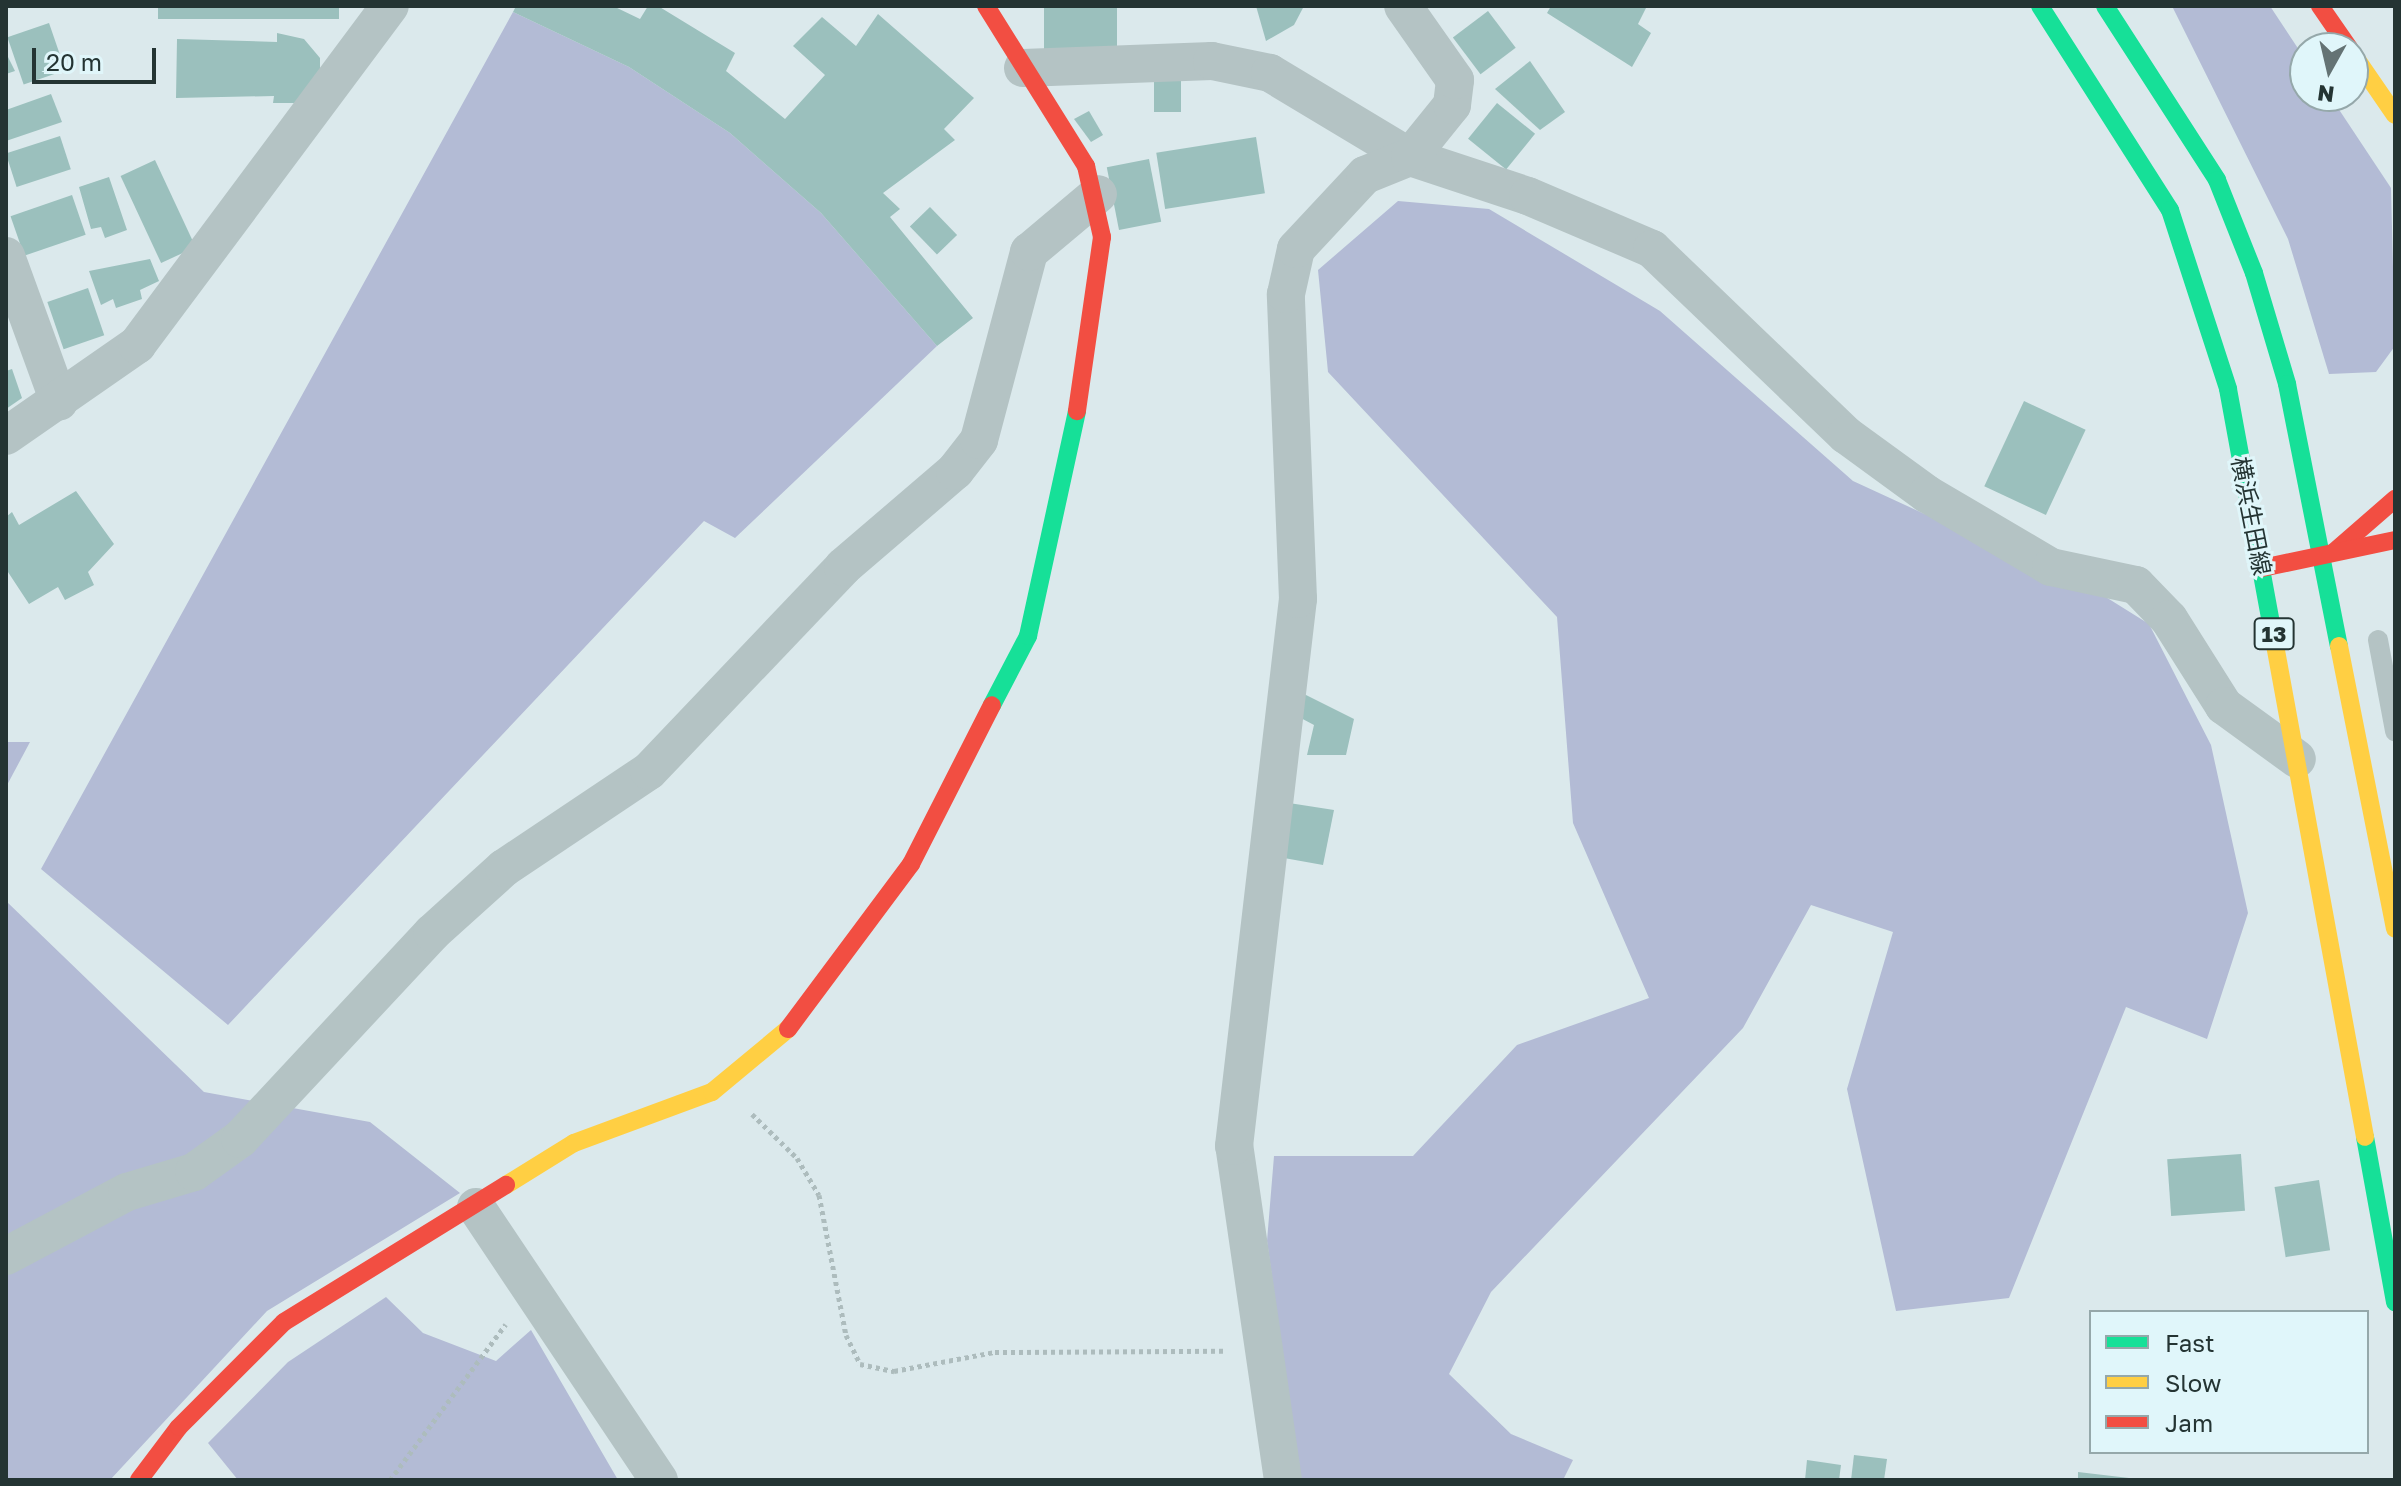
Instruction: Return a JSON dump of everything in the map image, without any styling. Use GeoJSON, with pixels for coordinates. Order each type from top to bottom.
{"type":"FeatureCollection","features":[{"type":"Feature","properties":{"kind":"main road"},"geometry":{"type":"LineString","coordinates":[[139,1480],[179,1427],[284,1322],[476,1207],[574,1143],[712,1092],[783,1036],[861,938],[911,864],[1028,636],[1069,466],[1098,281],[1098,194],[986,6]]}},
{"type":"Feature","properties":{"kind":"main road","name":"横浜生田線"},"geometry":{"type":"LineString","coordinates":[[2040,6],[2170,210],[2228,389],[2395,1302]]}},
{"type":"Feature","properties":{"kind":"main road"},"geometry":{"type":"LineString","coordinates":[[2105,6],[2217,180],[2287,384],[2329,553],[2395,928]]}},
{"type":"Feature","properties":{"kind":"main road"},"geometry":{"type":"LineString","coordinates":[[2320,6],[2338,32]]}},
{"type":"Feature","properties":{"kind":"main road"},"geometry":{"type":"LineString","coordinates":[[2369,77],[2395,115]]}},
{"type":"Feature","properties":{"kind":"main road"},"geometry":{"type":"LineString","coordinates":[[2329,553],[2395,499]]}},
{"type":"Feature","properties":{"kind":"main road"},"geometry":{"type":"LineString","coordinates":[[2262,568],[2395,540]]}},
{"type":"Feature","properties":{"kind":"street"},"geometry":{"type":"LineString","coordinates":[[6,436],[137,345],[390,6]]}},
{"type":"Feature","properties":{"kind":"street"},"geometry":{"type":"LineString","coordinates":[[1283,1480],[1234,1146],[1298,599],[1286,294],[1296,249],[1365,175],[1410,157],[1452,105],[1455,80],[1403,6]]}},
{"type":"Feature","properties":{"kind":"street"},"geometry":{"type":"LineString","coordinates":[[1023,68],[1212,61],[1270,73],[1410,157],[1528,196],[1652,249],[1846,435],[1917,487],[2051,567],[2136,585],[2169,619],[2224,706],[2297,759]]}},
{"type":"Feature","properties":{"kind":"street"},"geometry":{"type":"LineString","coordinates":[[6,1256],[127,1192],[194,1172],[240,1139],[432,933],[504,868],[649,771],[843,567],[955,471],[979,440],[1029,252],[1098,194]]}},
{"type":"Feature","properties":{"kind":"street"},"geometry":{"type":"LineString","coordinates":[[6,256],[59,402]]}},
{"type":"Feature","properties":{"kind":"street"},"geometry":{"type":"LineString","coordinates":[[476,1207],[659,1480]]}},
{"type":"Feature","properties":{"kind":"lane"},"geometry":{"type":"LineString","coordinates":[[2378,640],[2395,731]]}},
{"type":"Feature","properties":{"kind":"path"},"geometry":{"type":"LineString","coordinates":[[712,1092],[748,1111],[797,1158],[819,1195],[846,1335],[860,1364],[894,1371],[995,1352],[1264,1349]]}},
{"type":"Feature","properties":{"kind":"path"},"geometry":{"type":"LineString","coordinates":[[390,1480],[462,1376],[533,1292]]}},
{"type":"Feature","properties":{"kind":"shaded area"},"geometry":{"type":"Polygon","coordinates":[[[2172,6],[2270,6],[2289,35],[2289,112],[2341,112],[2391,188],[2395,346],[2376,372],[2329,374],[2288,239],[2172,6]]]}},
{"type":"Feature","properties":{"kind":"shaded area"},"geometry":{"type":"Polygon","coordinates":[[[513,12],[629,67],[730,133],[821,213],[937,346],[735,538],[704,521],[228,1025],[41,869],[513,12]]]}},
{"type":"Feature","properties":{"kind":"shaded area"},"geometry":{"type":"Polygon","coordinates":[[[1398,201],[1489,209],[1660,311],[1853,481],[1968,534],[2029,549],[2149,624],[2211,745],[2248,913],[2207,1039],[2126,1007],[2009,1298],[1896,1311],[1847,1089],[1893,932],[1811,905],[1743,1028],[1491,1292],[1449,1374],[1511,1434],[1573,1460],[1563,1480],[1300,1480],[1267,1241],[1274,1156],[1413,1156],[1517,1045],[1649,998],[1573,823],[1557,617],[1328,372],[1318,270],[1398,201]]]}},
{"type":"Feature","properties":{"kind":"shaded area"},"geometry":{"type":"Polygon","coordinates":[[[6,742],[30,742],[6,787],[6,742]]]}},
{"type":"Feature","properties":{"kind":"shaded area"},"geometry":{"type":"Polygon","coordinates":[[[6,901],[204,1092],[370,1122],[460,1193],[267,1311],[110,1480],[6,1480],[6,901]]]}},
{"type":"Feature","properties":{"kind":"shaded area"},"geometry":{"type":"Polygon","coordinates":[[[386,1297],[423,1333],[496,1361],[531,1330],[618,1480],[238,1480],[208,1443],[288,1362],[386,1297]]]}},
{"type":"Feature","properties":{"kind":"building"},"geometry":{"type":"Polygon","coordinates":[[[158,6],[339,6],[339,19],[158,19],[158,6]]]}},
{"type":"Feature","properties":{"kind":"building"},"geometry":{"type":"Polygon","coordinates":[[[516,6],[613,6],[640,19],[648,6],[658,6],[735,53],[726,71],[785,119],[825,75],[793,46],[822,17],[856,46],[878,14],[974,98],[944,129],[955,140],[883,193],[900,209],[890,217],[973,318],[937,346],[821,213],[730,133],[629,67],[513,12],[516,6]]]}},
{"type":"Feature","properties":{"kind":"building"},"geometry":{"type":"Polygon","coordinates":[[[1044,6],[1117,6],[1117,55],[1044,55],[1044,6]]]}},
{"type":"Feature","properties":{"kind":"building"},"geometry":{"type":"Polygon","coordinates":[[[1256,6],[1304,6],[1294,25],[1266,41],[1256,6]]]}},
{"type":"Feature","properties":{"kind":"building"},"geometry":{"type":"Polygon","coordinates":[[[1551,6],[1647,6],[1638,24],[1651,33],[1632,67],[1547,13],[1551,6]]]}},
{"type":"Feature","properties":{"kind":"building"},"geometry":{"type":"Polygon","coordinates":[[[1488,11],[1516,48],[1481,74],[1453,37],[1488,11]]]}},
{"type":"Feature","properties":{"kind":"building"},"geometry":{"type":"Polygon","coordinates":[[[49,23],[65,70],[24,85],[7,37],[49,23]]]}},
{"type":"Feature","properties":{"kind":"building"},"geometry":{"type":"Polygon","coordinates":[[[277,33],[304,39],[320,58],[320,82],[297,103],[273,103],[274,96],[176,98],[177,39],[277,42],[277,33]]]}},
{"type":"Feature","properties":{"kind":"building"},"geometry":{"type":"Polygon","coordinates":[[[6,53],[15,71],[6,74],[6,53]]]}},
{"type":"Feature","properties":{"kind":"building"},"geometry":{"type":"Polygon","coordinates":[[[1530,61],[1565,112],[1540,130],[1495,89],[1530,61]]]}},
{"type":"Feature","properties":{"kind":"building"},"geometry":{"type":"Polygon","coordinates":[[[1154,80],[1181,80],[1181,112],[1154,112],[1154,80]]]}},
{"type":"Feature","properties":{"kind":"building"},"geometry":{"type":"Polygon","coordinates":[[[51,94],[62,122],[6,141],[6,110],[51,94]]]}},
{"type":"Feature","properties":{"kind":"building"},"geometry":{"type":"Polygon","coordinates":[[[1497,103],[1535,134],[1506,170],[1468,139],[1497,103]]]}},
{"type":"Feature","properties":{"kind":"building"},"geometry":{"type":"Polygon","coordinates":[[[1089,111],[1103,135],[1091,142],[1074,119],[1089,111]]]}},
{"type":"Feature","properties":{"kind":"building"},"geometry":{"type":"Polygon","coordinates":[[[60,136],[71,169],[17,187],[6,154],[60,136]]]}},
{"type":"Feature","properties":{"kind":"building"},"geometry":{"type":"Polygon","coordinates":[[[1256,137],[1265,193],[1165,209],[1156,153],[1256,137]]]}},
{"type":"Feature","properties":{"kind":"building"},"geometry":{"type":"Polygon","coordinates":[[[1149,159],[1161,222],[1119,230],[1107,167],[1149,159]]]}},
{"type":"Feature","properties":{"kind":"building"},"geometry":{"type":"Polygon","coordinates":[[[155,160],[196,247],[161,263],[121,176],[155,160]]]}},
{"type":"Feature","properties":{"kind":"building"},"geometry":{"type":"Polygon","coordinates":[[[109,177],[127,230],[105,238],[101,227],[91,229],[79,187],[109,177]]]}},
{"type":"Feature","properties":{"kind":"building"},"geometry":{"type":"Polygon","coordinates":[[[72,195],[86,235],[24,256],[11,216],[72,195]]]}},
{"type":"Feature","properties":{"kind":"building"},"geometry":{"type":"Polygon","coordinates":[[[930,207],[957,235],[937,255],[910,226],[930,207]]]}},
{"type":"Feature","properties":{"kind":"building"},"geometry":{"type":"Polygon","coordinates":[[[150,259],[159,281],[140,290],[142,299],[116,308],[113,299],[101,305],[89,271],[150,259]]]}},
{"type":"Feature","properties":{"kind":"building"},"geometry":{"type":"Polygon","coordinates":[[[88,288],[104,335],[64,349],[47,302],[88,288]]]}},
{"type":"Feature","properties":{"kind":"building"},"geometry":{"type":"Polygon","coordinates":[[[12,369],[22,398],[6,409],[6,371],[12,369]]]}},
{"type":"Feature","properties":{"kind":"building"},"geometry":{"type":"Polygon","coordinates":[[[2024,401],[2086,430],[2046,515],[1984,486],[2024,401]]]}},
{"type":"Feature","properties":{"kind":"building"},"geometry":{"type":"Polygon","coordinates":[[[76,491],[114,544],[88,572],[94,585],[65,600],[58,587],[29,604],[6,569],[6,517],[12,512],[19,525],[76,491]]]}},
{"type":"Feature","properties":{"kind":"building"},"geometry":{"type":"Polygon","coordinates":[[[1300,692],[1354,719],[1346,755],[1307,755],[1314,725],[1297,716],[1300,692]]]}},
{"type":"Feature","properties":{"kind":"building"},"geometry":{"type":"Polygon","coordinates":[[[1289,803],[1334,810],[1323,865],[1284,858],[1289,803]]]}},
{"type":"Feature","properties":{"kind":"building"},"geometry":{"type":"Polygon","coordinates":[[[2241,1154],[2245,1211],[2171,1216],[2167,1159],[2241,1154]]]}},
{"type":"Feature","properties":{"kind":"building"},"geometry":{"type":"Polygon","coordinates":[[[2319,1180],[2330,1250],[2286,1257],[2275,1187],[2319,1180]]]}},
{"type":"Feature","properties":{"kind":"building"},"geometry":{"type":"Polygon","coordinates":[[[1854,1455],[1887,1459],[1884,1480],[1851,1480],[1854,1455]]]}},
{"type":"Feature","properties":{"kind":"building"},"geometry":{"type":"Polygon","coordinates":[[[1807,1460],[1841,1465],[1839,1480],[1805,1480],[1807,1460]]]}},
{"type":"Feature","properties":{"kind":"building"},"geometry":{"type":"Polygon","coordinates":[[[2078,1472],[2129,1478],[2129,1480],[2078,1480],[2078,1472]]]}},
{"type":"Feature","properties":{"kind":"traffic: fast"},"geometry":{"type":"LineString","coordinates":[[2040,6],[2170,210],[2228,389],[2275,645]]}},
{"type":"Feature","properties":{"kind":"traffic: fast"},"geometry":{"type":"LineString","coordinates":[[2105,6],[2217,180],[2254,273],[2287,384],[2339,646]]}},
{"type":"Feature","properties":{"kind":"traffic: fast"},"geometry":{"type":"LineString","coordinates":[[992,705],[1028,636],[1077,411]]}},
{"type":"Feature","properties":{"kind":"traffic: fast"},"geometry":{"type":"LineString","coordinates":[[2365,1137],[2395,1302]]}},
{"type":"Feature","properties":{"kind":"traffic: slow"},"geometry":{"type":"LineString","coordinates":[[2369,77],[2395,115]]}},
{"type":"Feature","properties":{"kind":"traffic: slow"},"geometry":{"type":"LineString","coordinates":[[2275,645],[2365,1137]]}},
{"type":"Feature","properties":{"kind":"traffic: slow"},"geometry":{"type":"LineString","coordinates":[[2339,646],[2395,928]]}},
{"type":"Feature","properties":{"kind":"traffic: slow"},"geometry":{"type":"LineString","coordinates":[[506,1185],[574,1143],[712,1092],[788,1029]]}},
{"type":"Feature","properties":{"kind":"traffic: jam"},"geometry":{"type":"LineString","coordinates":[[986,6],[1086,166],[1102,237],[1077,411]]}},
{"type":"Feature","properties":{"kind":"traffic: jam"},"geometry":{"type":"LineString","coordinates":[[2320,6],[2338,32]]}},
{"type":"Feature","properties":{"kind":"traffic: jam"},"geometry":{"type":"LineString","coordinates":[[2334,552],[2395,499]]}},
{"type":"Feature","properties":{"kind":"traffic: jam"},"geometry":{"type":"LineString","coordinates":[[2262,568],[2395,540]]}},
{"type":"Feature","properties":{"kind":"traffic: jam"},"geometry":{"type":"LineString","coordinates":[[788,1029],[911,864],[992,705]]}},
{"type":"Feature","properties":{"kind":"traffic: jam"},"geometry":{"type":"LineString","coordinates":[[139,1480],[179,1427],[284,1322],[506,1185]]}}]}
